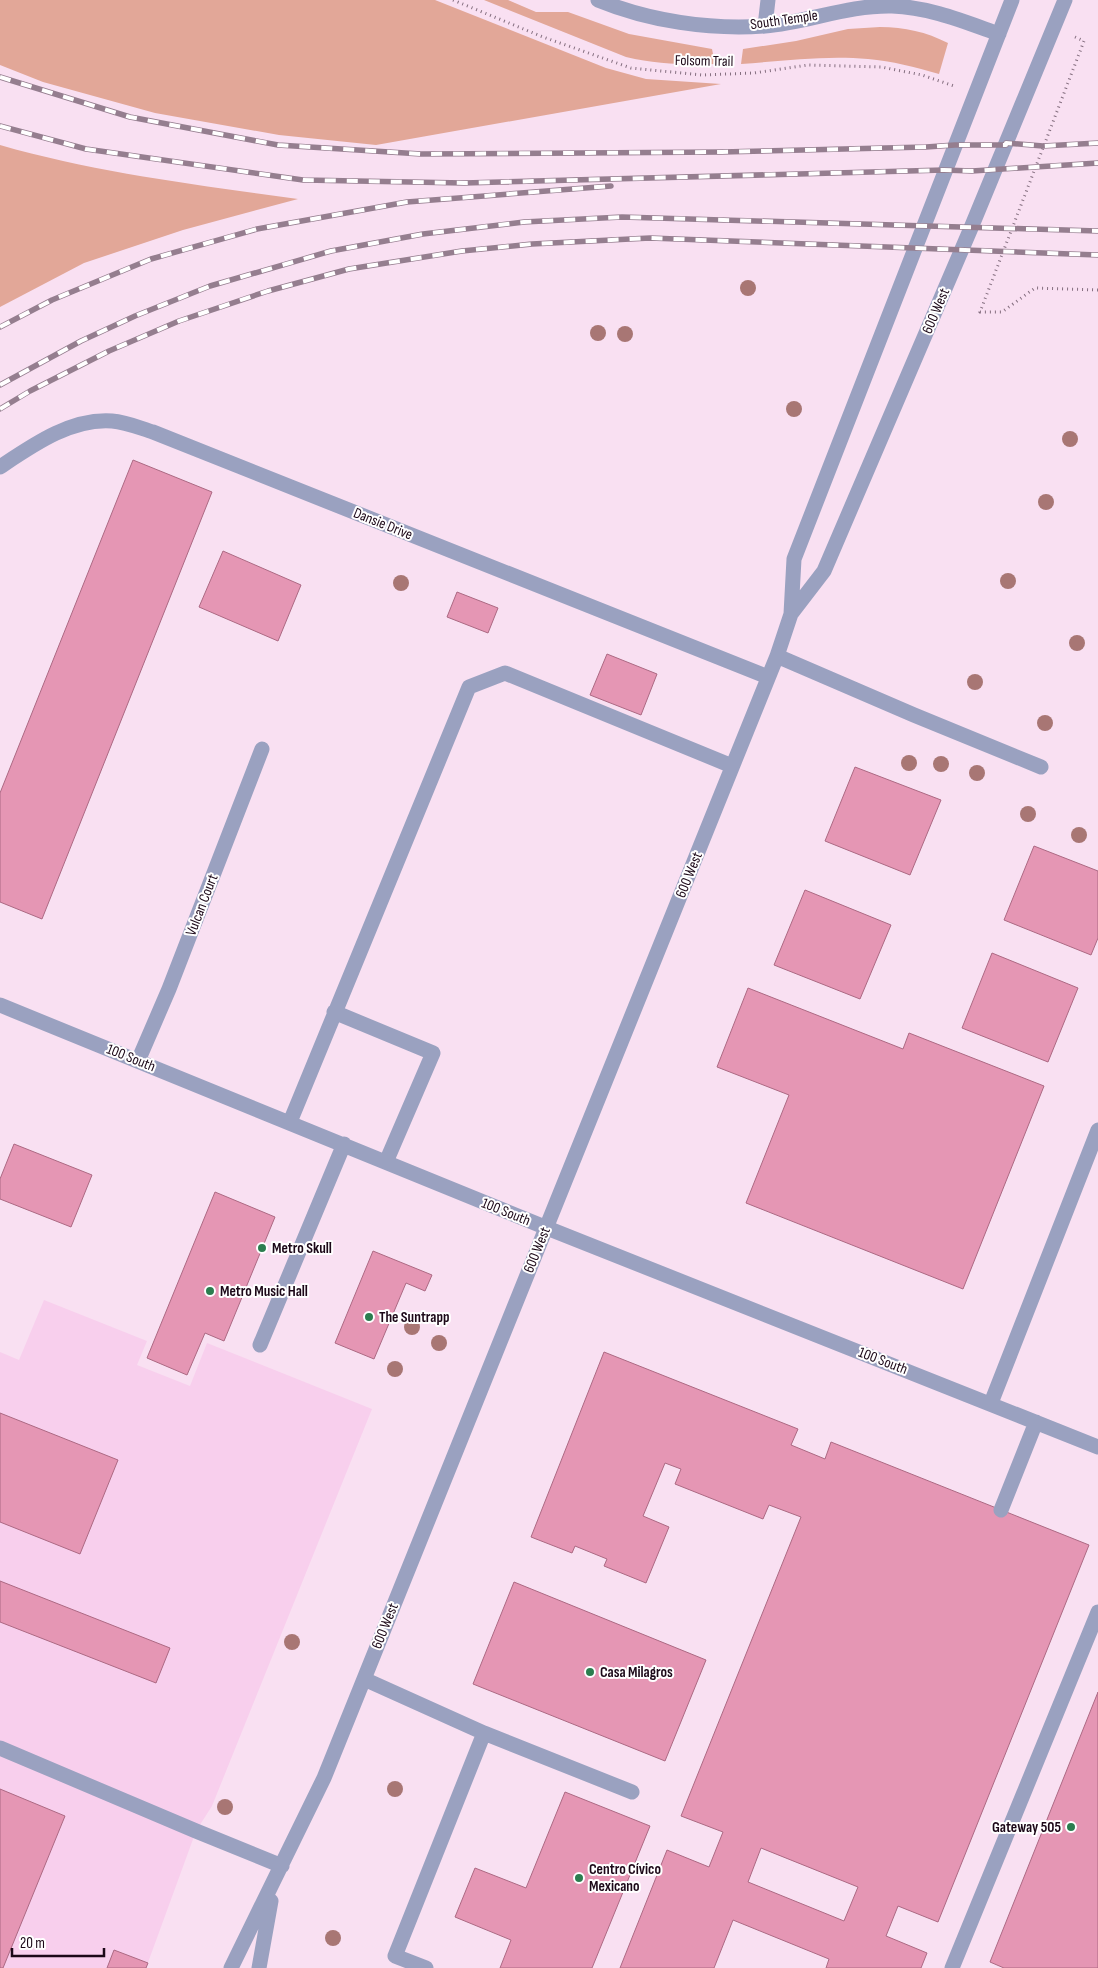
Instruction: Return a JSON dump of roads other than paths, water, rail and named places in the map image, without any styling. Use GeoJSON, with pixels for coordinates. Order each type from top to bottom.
{"type":"FeatureCollection","features":[{"type":"Feature","properties":{"kind":"street","name":"South Temple"},"geometry":{"type":"LineString","coordinates":[[598,0],[635,12],[673,21],[766,26],[846,10],[894,6],[951,17],[999,34]]}},
{"type":"Feature","properties":{"kind":"street"},"geometry":{"type":"LineString","coordinates":[[766,26],[768,0]]}},
{"type":"Feature","properties":{"kind":"street","name":"600 West"},"geometry":{"type":"LineString","coordinates":[[231,1968],[324,1778],[777,656],[791,614],[794,559],[914,247],[1012,0]]}},
{"type":"Feature","properties":{"kind":"street","name":"600 West"},"geometry":{"type":"LineString","coordinates":[[791,614],[824,571],[971,228],[1065,0]]}},
{"type":"Feature","properties":{"kind":"street","name":"Dansie Drive"},"geometry":{"type":"LineString","coordinates":[[0,467],[61,430],[93,422],[112,421],[126,424],[162,436],[768,677]]}},
{"type":"Feature","properties":{"kind":"street"},"geometry":{"type":"LineString","coordinates":[[777,656],[1042,767]]}},
{"type":"Feature","properties":{"kind":"street"},"geometry":{"type":"LineString","coordinates":[[290,1122],[469,687],[505,673],[732,766]]}},
{"type":"Feature","properties":{"kind":"street","name":"Vulcan Court"},"geometry":{"type":"LineString","coordinates":[[138,1061],[169,989],[262,749]]}},
{"type":"Feature","properties":{"kind":"street","name":"100 South"},"geometry":{"type":"LineString","coordinates":[[0,1005],[546,1228],[1098,1447]]}},
{"type":"Feature","properties":{"kind":"street"},"geometry":{"type":"LineString","coordinates":[[334,1012],[433,1053],[386,1162]]}},
{"type":"Feature","properties":{"kind":"street"},"geometry":{"type":"LineString","coordinates":[[991,1403],[1098,1130]]}},
{"type":"Feature","properties":{"kind":"street"},"geometry":{"type":"LineString","coordinates":[[260,1345],[344,1144]]}},
{"type":"Feature","properties":{"kind":"street"},"geometry":{"type":"LineString","coordinates":[[1001,1510],[1036,1422]]}},
{"type":"Feature","properties":{"kind":"street"},"geometry":{"type":"LineString","coordinates":[[952,1968],[1098,1612]]}},
{"type":"Feature","properties":{"kind":"street"},"geometry":{"type":"LineString","coordinates":[[364,1679],[484,1733],[632,1792]]}},
{"type":"Feature","properties":{"kind":"street"},"geometry":{"type":"LineString","coordinates":[[426,1968],[395,1956],[484,1733]]}},
{"type":"Feature","properties":{"kind":"street"},"geometry":{"type":"LineString","coordinates":[[0,1748],[282,1866]]}},
{"type":"Feature","properties":{"kind":"street","name":"600 West"},"geometry":{"type":"LineString","coordinates":[[259,1968],[274,1882]]}},
{"type":"Feature","properties":{"kind":"railway"},"geometry":{"type":"LineString","coordinates":[[0,77],[130,117],[278,145],[421,154],[722,152],[1006,145],[1006,143],[1043,146],[1098,143]]}},
{"type":"Feature","properties":{"kind":"railway"},"geometry":{"type":"LineString","coordinates":[[0,126],[86,149],[303,180],[464,183],[944,170],[972,171],[1098,163]]}},
{"type":"Feature","properties":{"kind":"railway"},"geometry":{"type":"LineString","coordinates":[[0,327],[52,300],[151,259],[257,229],[407,202],[611,186]]}},
{"type":"Feature","properties":{"kind":"railway"},"geometry":{"type":"LineString","coordinates":[[0,385],[81,341],[135,316],[210,286],[331,251],[423,234],[524,222],[622,217],[1098,231]]}},
{"type":"Feature","properties":{"kind":"railway"},"geometry":{"type":"LineString","coordinates":[[0,409],[30,391],[109,351],[179,321],[268,291],[349,269],[462,251],[532,244],[650,238],[1098,255]]}},
{"type":"Feature","properties":{"kind":"place","name":"Metro Skull"},"geometry":{"type":"Point","coordinates":[262,1248]}},
{"type":"Feature","properties":{"kind":"place","name":"Metro Music Hall"},"geometry":{"type":"Point","coordinates":[210,1291]}},
{"type":"Feature","properties":{"kind":"place","name":"The Suntrapp"},"geometry":{"type":"Point","coordinates":[369,1317]}},
{"type":"Feature","properties":{"kind":"place","name":"Casa Milagros"},"geometry":{"type":"Point","coordinates":[590,1672]}},
{"type":"Feature","properties":{"kind":"place","name":"Gateway 505"},"geometry":{"type":"Point","coordinates":[1071,1827]}},
{"type":"Feature","properties":{"kind":"place","name":"Centro Cívico Mexicano"},"geometry":{"type":"Point","coordinates":[579,1878]}}]}
